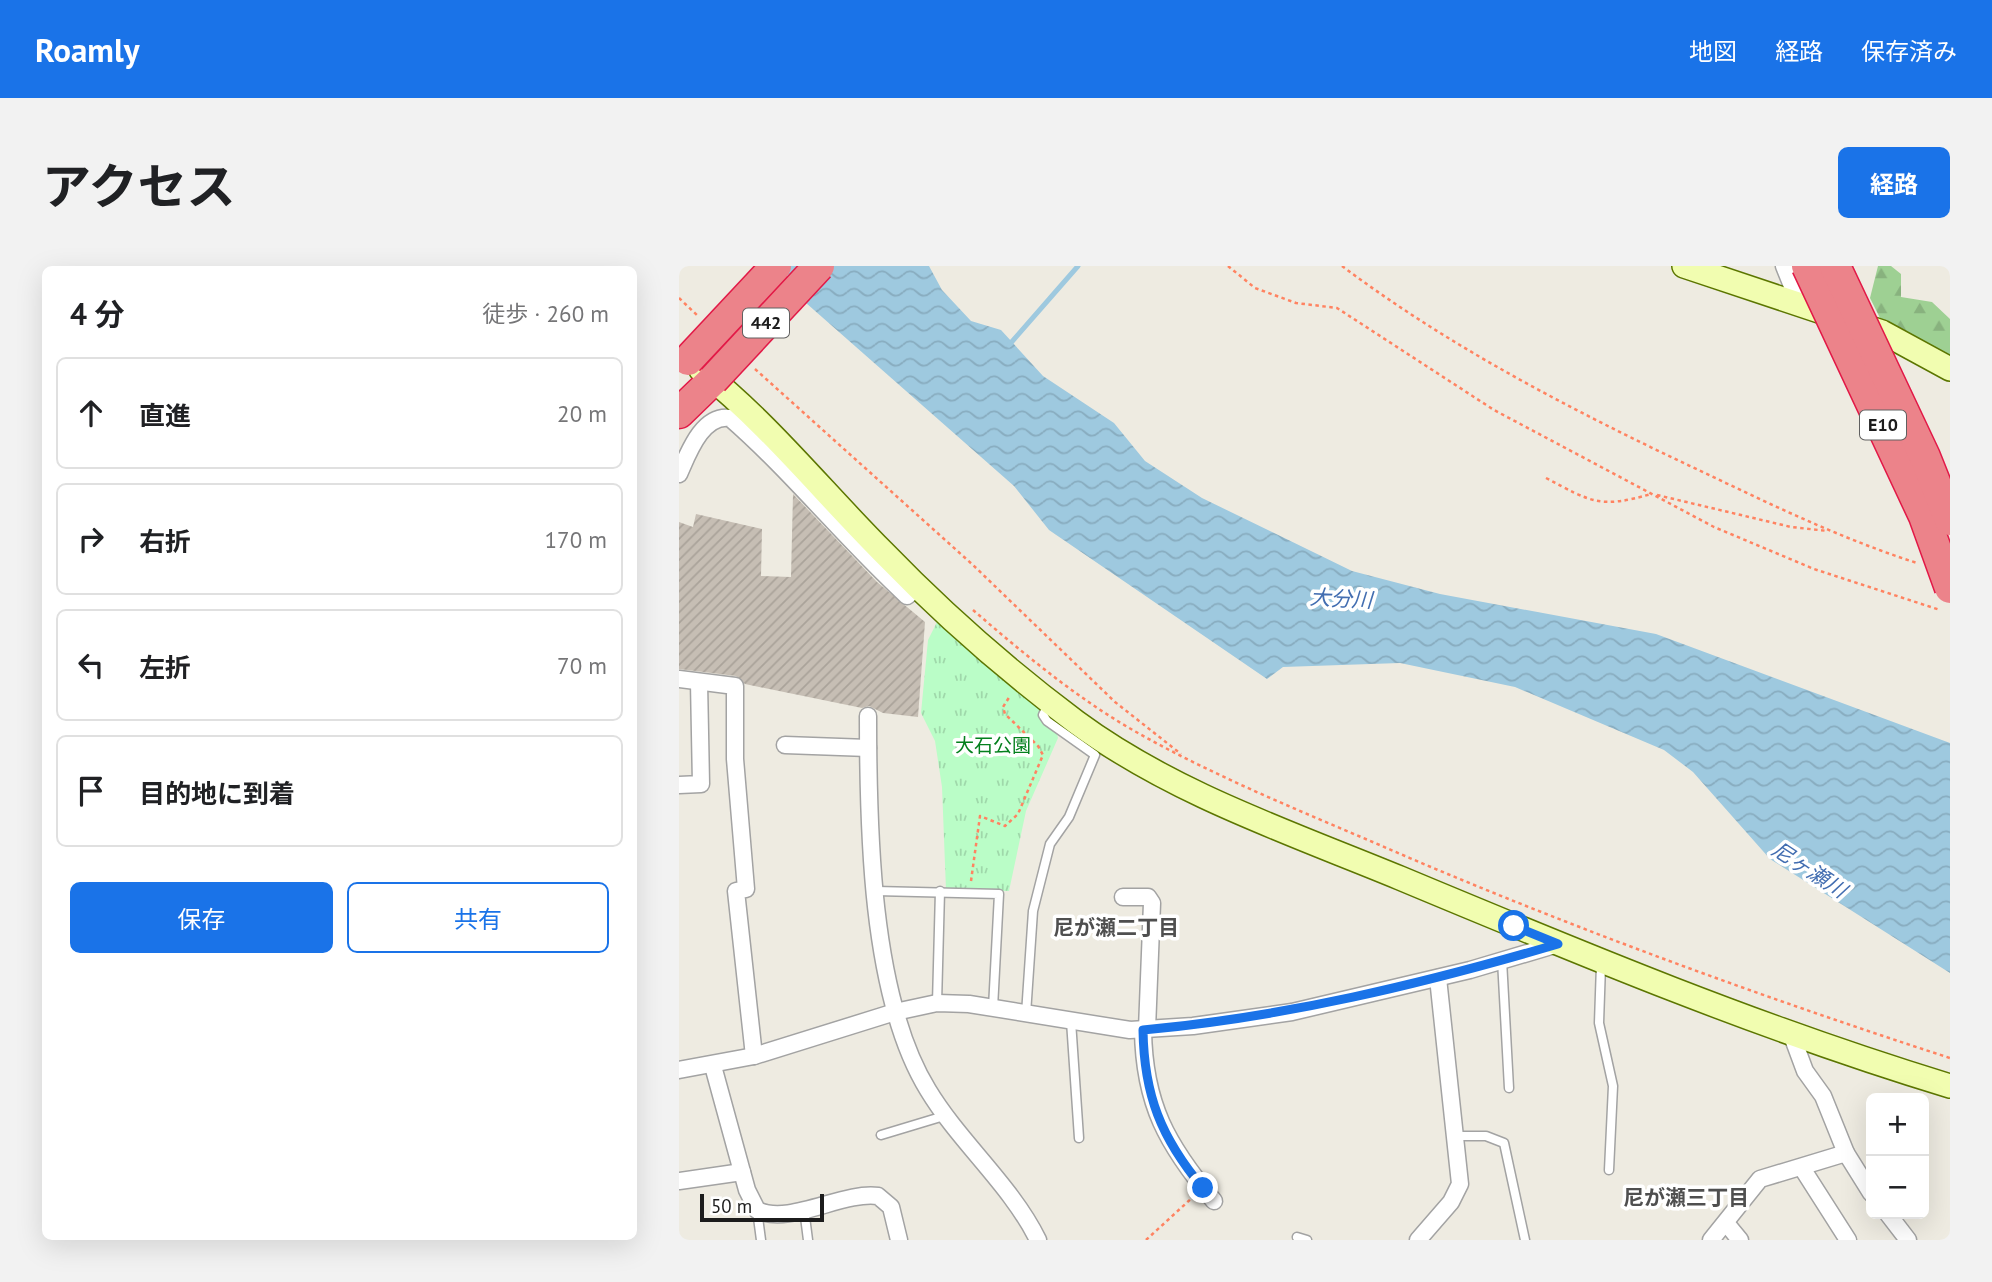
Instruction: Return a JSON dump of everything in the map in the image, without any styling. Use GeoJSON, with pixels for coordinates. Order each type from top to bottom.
{"type":"FeatureCollection","features":[{"type":"Feature","properties":{"kind":"highway","name":"442"},"geometry":{"type":"LineString","coordinates":[[682,361],[775,266]]}},
{"type":"Feature","properties":{"kind":"highway","name":"442"},"geometry":{"type":"LineString","coordinates":[[679,413],[819,266]]}},
{"type":"Feature","properties":{"kind":"highway","name":"E10"},"geometry":{"type":"LineString","coordinates":[[1807,266],[1909,481],[1947,599]]}},
{"type":"Feature","properties":{"kind":"highway","name":"E10"},"geometry":{"type":"LineString","coordinates":[[1835,266],[1925,457],[1950,520]]}},
{"type":"Feature","properties":{"kind":"street"},"geometry":{"type":"LineString","coordinates":[[1684,266],[1882,332],[1950,369]]}},
{"type":"Feature","properties":{"kind":"street"},"geometry":{"type":"LineString","coordinates":[[1784,266],[1800,306]]}},
{"type":"Feature","properties":{"kind":"street"},"geometry":{"type":"LineString","coordinates":[[682,361],[713,380],[919,586],[1024,683],[1111,745],[1184,784],[1283,829],[1558,944],[1792,1036],[1950,1086]]}},
{"type":"Feature","properties":{"kind":"street"},"geometry":{"type":"LineString","coordinates":[[679,474],[696,438],[713,421],[730,418],[781,465],[860,552],[907,596],[919,586]]}},
{"type":"Feature","properties":{"kind":"street"},"geometry":{"type":"LineString","coordinates":[[679,679],[735,686],[734,759],[746,889],[736,891],[754,1056]]}},
{"type":"Feature","properties":{"kind":"street"},"geometry":{"type":"LineString","coordinates":[[679,785],[701,784],[699,682]]}},
{"type":"Feature","properties":{"kind":"street"},"geometry":{"type":"LineString","coordinates":[[868,716],[876,891],[884,965],[895,1012],[914,1063],[944,1116],[1025,1217],[1038,1240]]}},
{"type":"Feature","properties":{"kind":"street"},"geometry":{"type":"LineString","coordinates":[[785,745],[868,748]]}},
{"type":"Feature","properties":{"kind":"street"},"geometry":{"type":"LineString","coordinates":[[1123,897],[1148,897],[1152,903],[1144,1073],[1169,1143],[1208,1194]]}},
{"type":"Feature","properties":{"kind":"street"},"geometry":{"type":"LineString","coordinates":[[679,1070],[713,1066],[754,1056],[895,1012],[937,1003],[993,1008],[1145,1030],[1292,1012],[1438,978],[1558,944]]}},
{"type":"Feature","properties":{"kind":"street"},"geometry":{"type":"LineString","coordinates":[[1418,1240],[1459,1190],[1459,1162],[1438,978]]}},
{"type":"Feature","properties":{"kind":"street"},"geometry":{"type":"LineString","coordinates":[[1792,1036],[1805,1071],[1823,1096],[1846,1153],[1866,1185]]}},
{"type":"Feature","properties":{"kind":"street"},"geometry":{"type":"LineString","coordinates":[[713,1066],[742,1172],[757,1210],[774,1214],[857,1196],[878,1196],[891,1207],[899,1240]]}},
{"type":"Feature","properties":{"kind":"street"},"geometry":{"type":"LineString","coordinates":[[1711,1240],[1760,1179],[1846,1153]]}},
{"type":"Feature","properties":{"kind":"street"},"geometry":{"type":"LineString","coordinates":[[1803,1168],[1848,1240]]}},
{"type":"Feature","properties":{"kind":"street"},"geometry":{"type":"LineString","coordinates":[[679,1181],[742,1172]]}},
{"type":"Feature","properties":{"kind":"street"},"geometry":{"type":"LineString","coordinates":[[1892,1219],[1908,1240]]}},
{"type":"Feature","properties":{"kind":"street"},"geometry":{"type":"LineString","coordinates":[[1726,1223],[1740,1240]]}},
{"type":"Feature","properties":{"kind":"lane"},"geometry":{"type":"LineString","coordinates":[[1026,1014],[1033,911],[1050,844],[1069,817],[1095,755],[1047,721],[1043,715],[1049,701]]}},
{"type":"Feature","properties":{"kind":"lane"},"geometry":{"type":"LineString","coordinates":[[876,891],[999,894],[993,1008]]}},
{"type":"Feature","properties":{"kind":"lane"},"geometry":{"type":"LineString","coordinates":[[937,1003],[940,891]]}},
{"type":"Feature","properties":{"kind":"lane"},"geometry":{"type":"LineString","coordinates":[[1501,960],[1509,1088]]}},
{"type":"Feature","properties":{"kind":"lane"},"geometry":{"type":"LineString","coordinates":[[1601,961],[1599,1023],[1613,1086],[1609,1170]]}},
{"type":"Feature","properties":{"kind":"lane"},"geometry":{"type":"LineString","coordinates":[[1072,1021],[1079,1138]]}},
{"type":"Feature","properties":{"kind":"lane"},"geometry":{"type":"LineString","coordinates":[[881,1135],[944,1116]]}},
{"type":"Feature","properties":{"kind":"lane"},"geometry":{"type":"LineString","coordinates":[[1454,1136],[1486,1136],[1504,1143],[1525,1240]]}},
{"type":"Feature","properties":{"kind":"lane"},"geometry":{"type":"LineString","coordinates":[[804,1209],[808,1240]]}},
{"type":"Feature","properties":{"kind":"lane"},"geometry":{"type":"LineString","coordinates":[[757,1210],[761,1240]]}},
{"type":"Feature","properties":{"kind":"lane"},"geometry":{"type":"LineString","coordinates":[[1297,1237],[1307,1240]]}},
{"type":"Feature","properties":{"kind":"path"},"geometry":{"type":"LineString","coordinates":[[1228,266],[1255,288],[1296,303],[1337,309],[1494,410],[1754,546],[1947,599]]}},
{"type":"Feature","properties":{"kind":"path"},"geometry":{"type":"LineString","coordinates":[[1342,266],[1470,352],[1569,408],[1831,532],[1926,566]]}},
{"type":"Feature","properties":{"kind":"path"},"geometry":{"type":"LineString","coordinates":[[679,298],[708,325]]}},
{"type":"Feature","properties":{"kind":"path"},"geometry":{"type":"LineString","coordinates":[[747,361],[973,565],[1115,702],[1184,756]]}},
{"type":"Feature","properties":{"kind":"path"},"geometry":{"type":"LineString","coordinates":[[1546,478],[1588,500],[1603,504],[1652,494],[1791,527],[1831,532]]}},
{"type":"Feature","properties":{"kind":"path"},"geometry":{"type":"LineString","coordinates":[[967,604],[1067,686],[1137,733],[1184,756],[1368,840],[1555,919],[1693,971],[1950,1058]]}},
{"type":"Feature","properties":{"kind":"path"},"geometry":{"type":"LineString","coordinates":[[971,892],[972,865],[980,816],[1005,826],[1012,820],[1018,814],[1043,755],[1038,746],[1005,714],[1003,707],[1016,688]]}},
{"type":"Feature","properties":{"kind":"path"},"geometry":{"type":"LineString","coordinates":[[1146,1240],[1208,1194]]}},
{"type":"Feature","properties":{"kind":"green space"},"geometry":{"type":"Polygon","coordinates":[[[1878,266],[1891,266],[1901,274],[1901,297],[1932,302],[1950,319],[1950,357],[1883,324],[1870,298],[1878,266]]]}},
{"type":"Feature","properties":{"kind":"green space","name":"大石公園"},"geometry":{"type":"Polygon","coordinates":[[[939,618],[1054,721],[1058,738],[1026,811],[1009,891],[946,890],[942,787],[935,741],[921,713],[928,640],[939,618]]]}},
{"type":"Feature","properties":{"kind":"water"},"geometry":{"type":"Polygon","coordinates":[[[764,266],[929,266],[942,290],[971,321],[1001,330],[1043,376],[1114,423],[1145,461],[1202,498],[1352,571],[1440,594],[1656,634],[1950,743],[1950,973],[1770,859],[1693,772],[1664,750],[1515,687],[1400,663],[1283,667],[1267,679],[1049,530],[1014,486],[764,266]]]}},
{"type":"Feature","properties":{"kind":"building"},"geometry":{"type":"Polygon","coordinates":[[[793,494],[877,582],[925,622],[918,717],[883,713],[869,706],[862,708],[745,684],[736,676],[679,669],[679,522],[693,527],[696,514],[762,529],[761,576],[791,577],[793,494]]]}},
{"type":"Feature","properties":{"kind":"waterway"},"geometry":{"type":"LineString","coordinates":[[1009,345],[1078,266]]}},
{"type":"Feature","properties":{"kind":"district","name":"尼が瀬二丁目"},"geometry":{"type":"Point","coordinates":[1116,928]}},
{"type":"Feature","properties":{"kind":"district","name":"尼が瀬三丁目"},"geometry":{"type":"Point","coordinates":[1686,1198]}},
{"type":"Feature","properties":{"kind":"route"},"geometry":{"type":"LineString","coordinates":[[1203,1188],[1169,1143],[1151,1097],[1144,1073],[1143,1030],[1292,1012],[1470,970],[1558,944],[1514,926]]}},
{"type":"Feature","properties":{"kind":"water label","name":"大分川"},"geometry":{"type":"Point","coordinates":[1341,599]}},
{"type":"Feature","properties":{"kind":"water label","name":"尼ヶ瀬川"},"geometry":{"type":"Point","coordinates":[1809,870]}}]}
